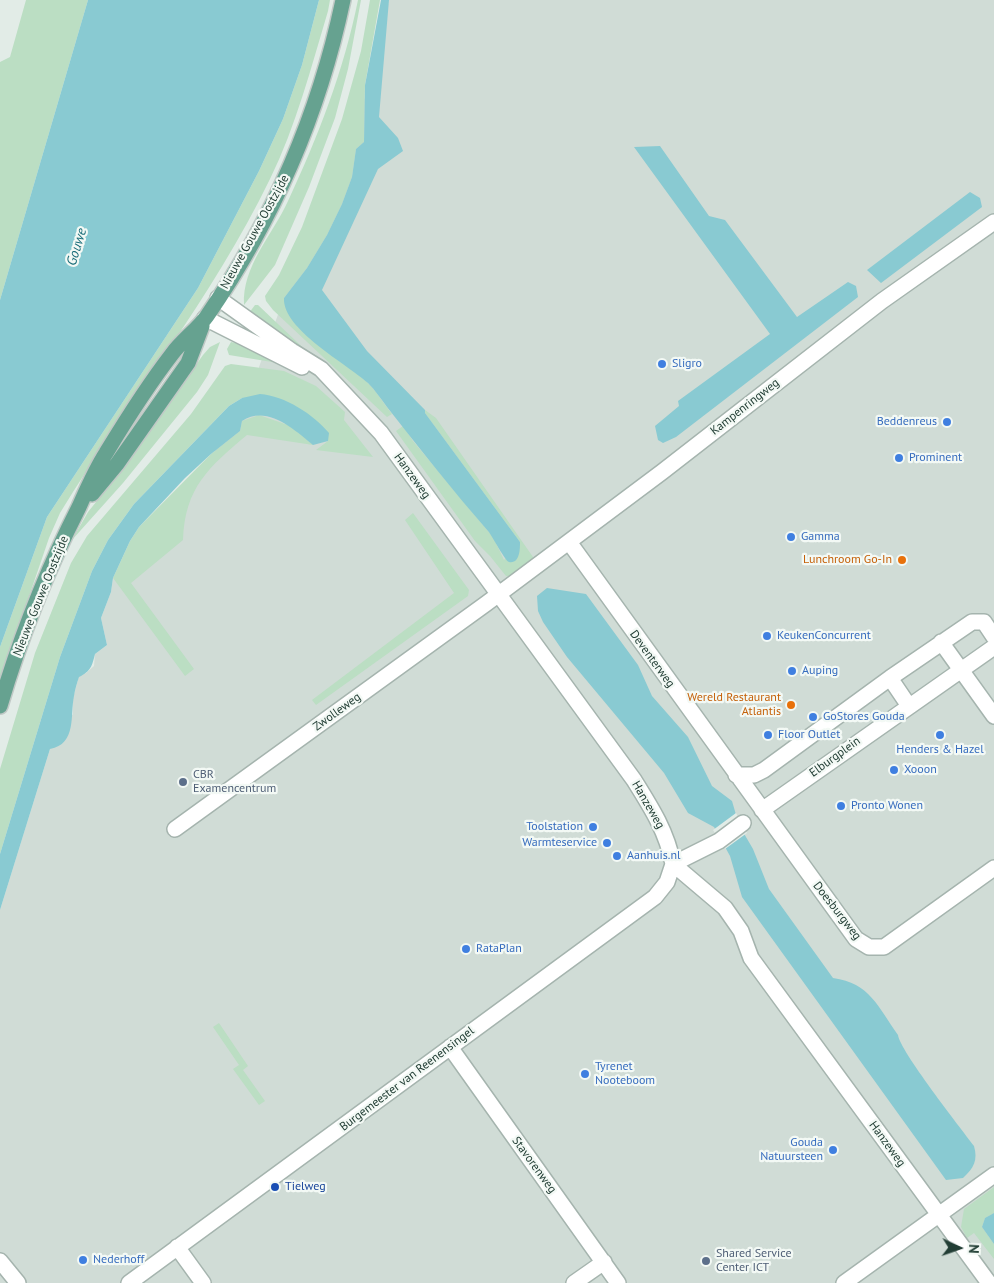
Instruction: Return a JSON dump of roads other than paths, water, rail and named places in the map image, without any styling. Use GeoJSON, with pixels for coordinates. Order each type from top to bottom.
{"type":"FeatureCollection","features":[{"type":"Feature","properties":{"kind":"main road","name":"Nieuwe Gouwe Oostzijde"},"geometry":{"type":"LineString","coordinates":[[0,706],[30,618],[75,514],[104,455],[173,352],[205,318],[268,214],[300,146],[322,85],[343,0]]}},
{"type":"Feature","properties":{"kind":"street","name":"Kampenringweg"},"geometry":{"type":"LineString","coordinates":[[498,595],[882,301],[994,222]]}},
{"type":"Feature","properties":{"kind":"street","name":"Hanzeweg"},"geometry":{"type":"LineString","coordinates":[[218,298],[321,369],[381,433],[634,780],[658,818],[670,844],[673,864],[726,908],[741,931],[751,958],[989,1283]]}},
{"type":"Feature","properties":{"kind":"street","name":"Hanzeweg"},"geometry":{"type":"LineString","coordinates":[[205,318],[313,373],[351,400]]}},
{"type":"Feature","properties":{"kind":"street","name":"Deventerweg"},"geometry":{"type":"LineString","coordinates":[[568,542],[736,775]]}},
{"type":"Feature","properties":{"kind":"street","name":"Zwolleweg"},"geometry":{"type":"LineString","coordinates":[[175,829],[498,595]]}},
{"type":"Feature","properties":{"kind":"street"},"geometry":{"type":"LineString","coordinates":[[736,775],[754,775],[764,770],[890,678],[972,622],[984,622],[994,637]]}},
{"type":"Feature","properties":{"kind":"street"},"geometry":{"type":"LineString","coordinates":[[941,642],[994,716]]}},
{"type":"Feature","properties":{"kind":"street","name":"Elburgplein"},"geometry":{"type":"LineString","coordinates":[[762,810],[994,646]]}},
{"type":"Feature","properties":{"kind":"street"},"geometry":{"type":"LineString","coordinates":[[890,678],[909,706]]}},
{"type":"Feature","properties":{"kind":"street","name":"Doesburgweg"},"geometry":{"type":"LineString","coordinates":[[736,775],[856,939],[869,948],[884,947],[994,868]]}},
{"type":"Feature","properties":{"kind":"street"},"geometry":{"type":"LineString","coordinates":[[673,864],[720,841],[743,824]]}},
{"type":"Feature","properties":{"kind":"street","name":"Burgemeester van Reenensingel"},"geometry":{"type":"LineString","coordinates":[[129,1283],[655,897],[667,882],[673,864]]}},
{"type":"Feature","properties":{"kind":"street","name":"Stavorenweg"},"geometry":{"type":"LineString","coordinates":[[450,1047],[618,1283]]}},
{"type":"Feature","properties":{"kind":"street"},"geometry":{"type":"LineString","coordinates":[[844,1283],[994,1174]]}},
{"type":"Feature","properties":{"kind":"street"},"geometry":{"type":"LineString","coordinates":[[177,1247],[203,1283]]}},
{"type":"Feature","properties":{"kind":"street"},"geometry":{"type":"LineString","coordinates":[[0,1261],[18,1283]]}},
{"type":"Feature","properties":{"kind":"street"},"geometry":{"type":"LineString","coordinates":[[574,1283],[604,1262]]}},
{"type":"Feature","properties":{"kind":"water","name":"Gouwe"},"geometry":{"type":"Polygon","coordinates":[[[88,0],[319,0],[302,65],[283,119],[259,171],[198,288],[47,517],[0,647],[0,300],[88,0]]]}},
{"type":"Feature","properties":{"kind":"water"},"geometry":{"type":"Polygon","coordinates":[[[381,0],[389,0],[379,117],[398,138],[403,151],[378,169],[322,290],[367,351],[425,410],[425,413],[520,542],[519,555],[513,562],[507,561],[488,531],[371,386],[304,334],[293,322],[286,310],[284,298],[307,268],[327,235],[342,204],[352,177],[356,149],[364,142],[365,85],[381,0]]]}},
{"type":"Feature","properties":{"kind":"water"},"geometry":{"type":"Polygon","coordinates":[[[660,146],[709,216],[725,220],[797,317],[848,282],[856,286],[858,297],[676,437],[663,443],[658,440],[655,426],[679,406],[678,401],[770,334],[634,147],[660,146]]]}},
{"type":"Feature","properties":{"kind":"water"},"geometry":{"type":"Polygon","coordinates":[[[970,192],[980,198],[982,207],[881,283],[867,270],[970,192]]]}},
{"type":"Feature","properties":{"kind":"water"},"geometry":{"type":"Polygon","coordinates":[[[260,394],[289,402],[307,413],[329,433],[328,441],[313,445],[289,426],[271,417],[261,415],[242,421],[240,431],[185,478],[139,527],[130,541],[113,578],[111,592],[101,618],[107,645],[95,654],[90,668],[79,677],[74,693],[71,728],[65,741],[59,746],[50,749],[0,910],[0,854],[60,657],[92,571],[108,540],[134,504],[229,406],[242,398],[260,394]]]}},
{"type":"Feature","properties":{"kind":"water"},"geometry":{"type":"Polygon","coordinates":[[[547,588],[586,594],[638,665],[652,696],[688,737],[712,786],[732,801],[739,825],[753,849],[769,889],[833,978],[856,985],[872,998],[898,1035],[901,1044],[919,1072],[974,1146],[976,1156],[974,1164],[963,1178],[946,1180],[742,897],[730,856],[714,827],[688,813],[664,773],[567,657],[543,622],[538,611],[537,596],[547,588]]]}},
{"type":"Feature","properties":{"kind":"water"},"geometry":{"type":"Polygon","coordinates":[[[994,1213],[994,1244],[982,1227],[985,1218],[994,1213]]]}},
{"type":"Feature","properties":{"kind":"place","name":"Sligro"},"geometry":{"type":"Point","coordinates":[662,364]}},
{"type":"Feature","properties":{"kind":"place","name":"Beddenreus"},"geometry":{"type":"Point","coordinates":[947,422]}},
{"type":"Feature","properties":{"kind":"place","name":"Prominent"},"geometry":{"type":"Point","coordinates":[899,458]}},
{"type":"Feature","properties":{"kind":"place","name":"Gamma"},"geometry":{"type":"Point","coordinates":[791,537]}},
{"type":"Feature","properties":{"kind":"place","name":"Lunchroom Go-In"},"geometry":{"type":"Point","coordinates":[902,560]}},
{"type":"Feature","properties":{"kind":"place","name":"KeukenConcurrent"},"geometry":{"type":"Point","coordinates":[767,636]}},
{"type":"Feature","properties":{"kind":"place","name":"Auping"},"geometry":{"type":"Point","coordinates":[792,671]}},
{"type":"Feature","properties":{"kind":"place","name":"Wereld Restaurant Atlantis"},"geometry":{"type":"Point","coordinates":[791,705]}},
{"type":"Feature","properties":{"kind":"place","name":"GoStores Gouda"},"geometry":{"type":"Point","coordinates":[813,717]}},
{"type":"Feature","properties":{"kind":"place","name":"Floor Outlet"},"geometry":{"type":"Point","coordinates":[768,735]}},
{"type":"Feature","properties":{"kind":"place","name":"Henders & Hazel"},"geometry":{"type":"Point","coordinates":[940,735]}},
{"type":"Feature","properties":{"kind":"place","name":"Xooon"},"geometry":{"type":"Point","coordinates":[894,770]}},
{"type":"Feature","properties":{"kind":"place","name":"CBR Examencentrum"},"geometry":{"type":"Point","coordinates":[183,782]}},
{"type":"Feature","properties":{"kind":"place","name":"Pronto Wonen"},"geometry":{"type":"Point","coordinates":[841,806]}},
{"type":"Feature","properties":{"kind":"place","name":"Toolstation"},"geometry":{"type":"Point","coordinates":[593,827]}},
{"type":"Feature","properties":{"kind":"place","name":"Warmteservice"},"geometry":{"type":"Point","coordinates":[607,843]}},
{"type":"Feature","properties":{"kind":"place","name":"Aanhuis.nl"},"geometry":{"type":"Point","coordinates":[617,856]}},
{"type":"Feature","properties":{"kind":"place","name":"RataPlan"},"geometry":{"type":"Point","coordinates":[466,949]}},
{"type":"Feature","properties":{"kind":"place","name":"Tyrenet Nooteboom"},"geometry":{"type":"Point","coordinates":[585,1074]}},
{"type":"Feature","properties":{"kind":"place","name":"Gouda Natuursteen"},"geometry":{"type":"Point","coordinates":[833,1150]}},
{"type":"Feature","properties":{"kind":"place","name":"Tielweg"},"geometry":{"type":"Point","coordinates":[275,1187]}},
{"type":"Feature","properties":{"kind":"place","name":"Nederhoff"},"geometry":{"type":"Point","coordinates":[83,1260]}},
{"type":"Feature","properties":{"kind":"place","name":"Shared Service Center ICT"},"geometry":{"type":"Point","coordinates":[706,1261]}}]}
